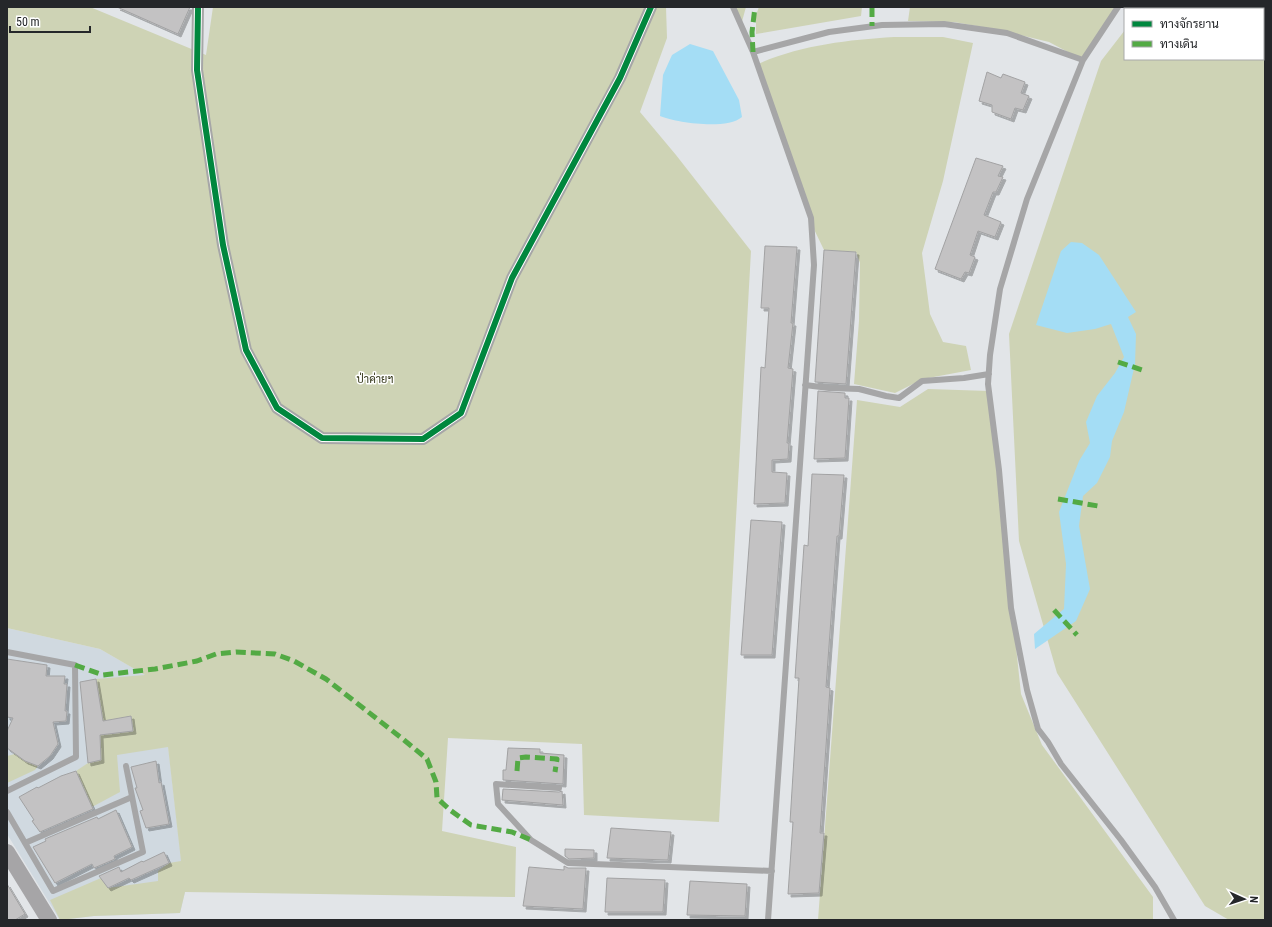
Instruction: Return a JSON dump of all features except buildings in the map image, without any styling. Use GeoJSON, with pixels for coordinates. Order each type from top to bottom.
{"type":"FeatureCollection","features":[{"type":"Feature","properties":{"kind":"main road"},"geometry":{"type":"LineString","coordinates":[[7,852],[49,920]]}},
{"type":"Feature","properties":{"kind":"street"},"geometry":{"type":"LineString","coordinates":[[198,7],[196,70],[223,245],[246,350],[277,408],[322,438],[423,439],[461,413],[512,278],[620,78],[651,7]]}},
{"type":"Feature","properties":{"kind":"lane"},"geometry":{"type":"LineString","coordinates":[[733,7],[754,52],[811,218],[814,265],[768,920]]}},
{"type":"Feature","properties":{"kind":"lane"},"geometry":{"type":"LineString","coordinates":[[1118,7],[1083,60],[1025,206],[1000,289],[990,354],[988,384],[999,470],[1011,608],[1027,690],[1038,729],[1048,742],[1061,764],[1121,840],[1155,887],[1174,920]]}},
{"type":"Feature","properties":{"kind":"lane"},"geometry":{"type":"LineString","coordinates":[[754,52],[829,32],[882,25],[944,24],[1007,33],[1083,60]]}},
{"type":"Feature","properties":{"kind":"lane"},"geometry":{"type":"LineString","coordinates":[[805,385],[829,388],[859,389],[899,398],[922,381],[964,378],[989,374]]}},
{"type":"Feature","properties":{"kind":"lane"},"geometry":{"type":"LineString","coordinates":[[7,652],[76,665],[76,757],[7,791]]}},
{"type":"Feature","properties":{"kind":"lane"},"geometry":{"type":"LineString","coordinates":[[7,812],[52,891],[143,852],[126,766]]}},
{"type":"Feature","properties":{"kind":"lane"},"geometry":{"type":"LineString","coordinates":[[559,788],[496,784],[498,804],[531,840],[568,863],[772,871]]}},
{"type":"Feature","properties":{"kind":"lane"},"geometry":{"type":"LineString","coordinates":[[25,843],[132,797]]}},
{"type":"Feature","properties":{"kind":"shaded area"},"geometry":{"type":"Polygon","coordinates":[[[7,628],[100,649],[161,684],[185,892],[180,913],[94,916],[60,920],[7,834],[7,628]]]}},
{"type":"Feature","properties":{"kind":"green space","name":"ป่าค่ายฯ"},"geometry":{"type":"Polygon","coordinates":[[[7,7],[90,7],[206,55],[213,7],[666,7],[667,38],[640,112],[676,155],[751,251],[719,822],[584,815],[582,744],[448,738],[442,831],[516,847],[515,897],[185,892],[180,913],[94,916],[60,920],[50,900],[101,878],[108,888],[158,881],[158,871],[169,863],[181,861],[168,747],[117,755],[120,792],[92,807],[76,771],[88,763],[101,760],[100,735],[133,731],[131,716],[103,721],[96,679],[145,675],[100,649],[7,628],[7,7]]]}},
{"type":"Feature","properties":{"kind":"green space"},"geometry":{"type":"Polygon","coordinates":[[[733,7],[746,7],[741,25],[733,7]]]}},
{"type":"Feature","properties":{"kind":"green space"},"geometry":{"type":"Polygon","coordinates":[[[759,7],[862,7],[861,16],[756,34],[756,15],[759,7]]]}},
{"type":"Feature","properties":{"kind":"green space"},"geometry":{"type":"Polygon","coordinates":[[[910,7],[1118,7],[1083,60],[1049,42],[1000,30],[954,22],[908,21],[910,7]]]}},
{"type":"Feature","properties":{"kind":"green space"},"geometry":{"type":"Polygon","coordinates":[[[1265,7],[1265,920],[1229,920],[1205,906],[1057,673],[1019,541],[1009,334],[1101,61],[1124,31],[1124,60],[1264,60],[1264,8],[1142,8],[1265,7]]]}},
{"type":"Feature","properties":{"kind":"green space"},"geometry":{"type":"Polygon","coordinates":[[[894,37],[943,37],[973,43],[943,181],[922,253],[930,314],[943,342],[966,346],[971,370],[923,379],[895,393],[854,384],[859,321],[860,263],[856,252],[824,250],[811,223],[758,64],[791,52],[824,44],[894,37]]]}},
{"type":"Feature","properties":{"kind":"green space"},"geometry":{"type":"Polygon","coordinates":[[[928,389],[989,391],[1021,694],[1042,745],[1153,897],[1153,920],[818,920],[857,400],[900,407],[928,389]]]}},
{"type":"Feature","properties":{"kind":"green space"},"geometry":{"type":"Polygon","coordinates":[[[15,754],[38,766],[35,770],[7,783],[7,756],[15,754]]]}},
{"type":"Feature","properties":{"kind":"water"},"geometry":{"type":"Polygon","coordinates":[[[690,44],[713,51],[739,100],[742,117],[735,121],[725,123],[702,124],[678,121],[660,116],[663,75],[672,55],[690,44]]]}},
{"type":"Feature","properties":{"kind":"water"},"geometry":{"type":"Polygon","coordinates":[[[1071,242],[1082,243],[1099,255],[1136,312],[1128,317],[1136,334],[1135,364],[1124,412],[1112,441],[1110,457],[1097,483],[1083,496],[1079,526],[1090,589],[1076,621],[1035,649],[1034,634],[1064,609],[1066,564],[1059,512],[1079,461],[1090,443],[1086,422],[1097,396],[1115,373],[1124,357],[1111,324],[1095,329],[1067,333],[1036,325],[1061,251],[1071,242]]]}},
{"type":"Feature","properties":{"kind":"marked path"},"geometry":{"type":"LineString","coordinates":[[753,52],[752,32],[755,7]]}},
{"type":"Feature","properties":{"kind":"marked path"},"geometry":{"type":"LineString","coordinates":[[872,7],[872,26]]}},
{"type":"Feature","properties":{"kind":"marked path"},"geometry":{"type":"LineString","coordinates":[[1118,362],[1142,370]]}},
{"type":"Feature","properties":{"kind":"marked path"},"geometry":{"type":"LineString","coordinates":[[1058,499],[1098,506]]}},
{"type":"Feature","properties":{"kind":"marked path"},"geometry":{"type":"LineString","coordinates":[[1054,610],[1077,635]]}},
{"type":"Feature","properties":{"kind":"marked path"},"geometry":{"type":"LineString","coordinates":[[75,665],[103,675],[155,669],[197,661],[216,654],[236,652],[275,654],[294,661],[326,679],[427,759],[436,782],[437,798],[450,810],[471,825],[512,832],[531,840]]}},
{"type":"Feature","properties":{"kind":"marked path"},"geometry":{"type":"LineString","coordinates":[[517,771],[518,758],[526,757],[557,759],[555,772]]}},
{"type":"Feature","properties":{"kind":"cycle path"},"geometry":{"type":"LineString","coordinates":[[198,7],[197,70],[223,245],[246,350],[277,408],[322,438],[423,439],[461,413],[512,278],[620,78],[651,7]]}}]}
